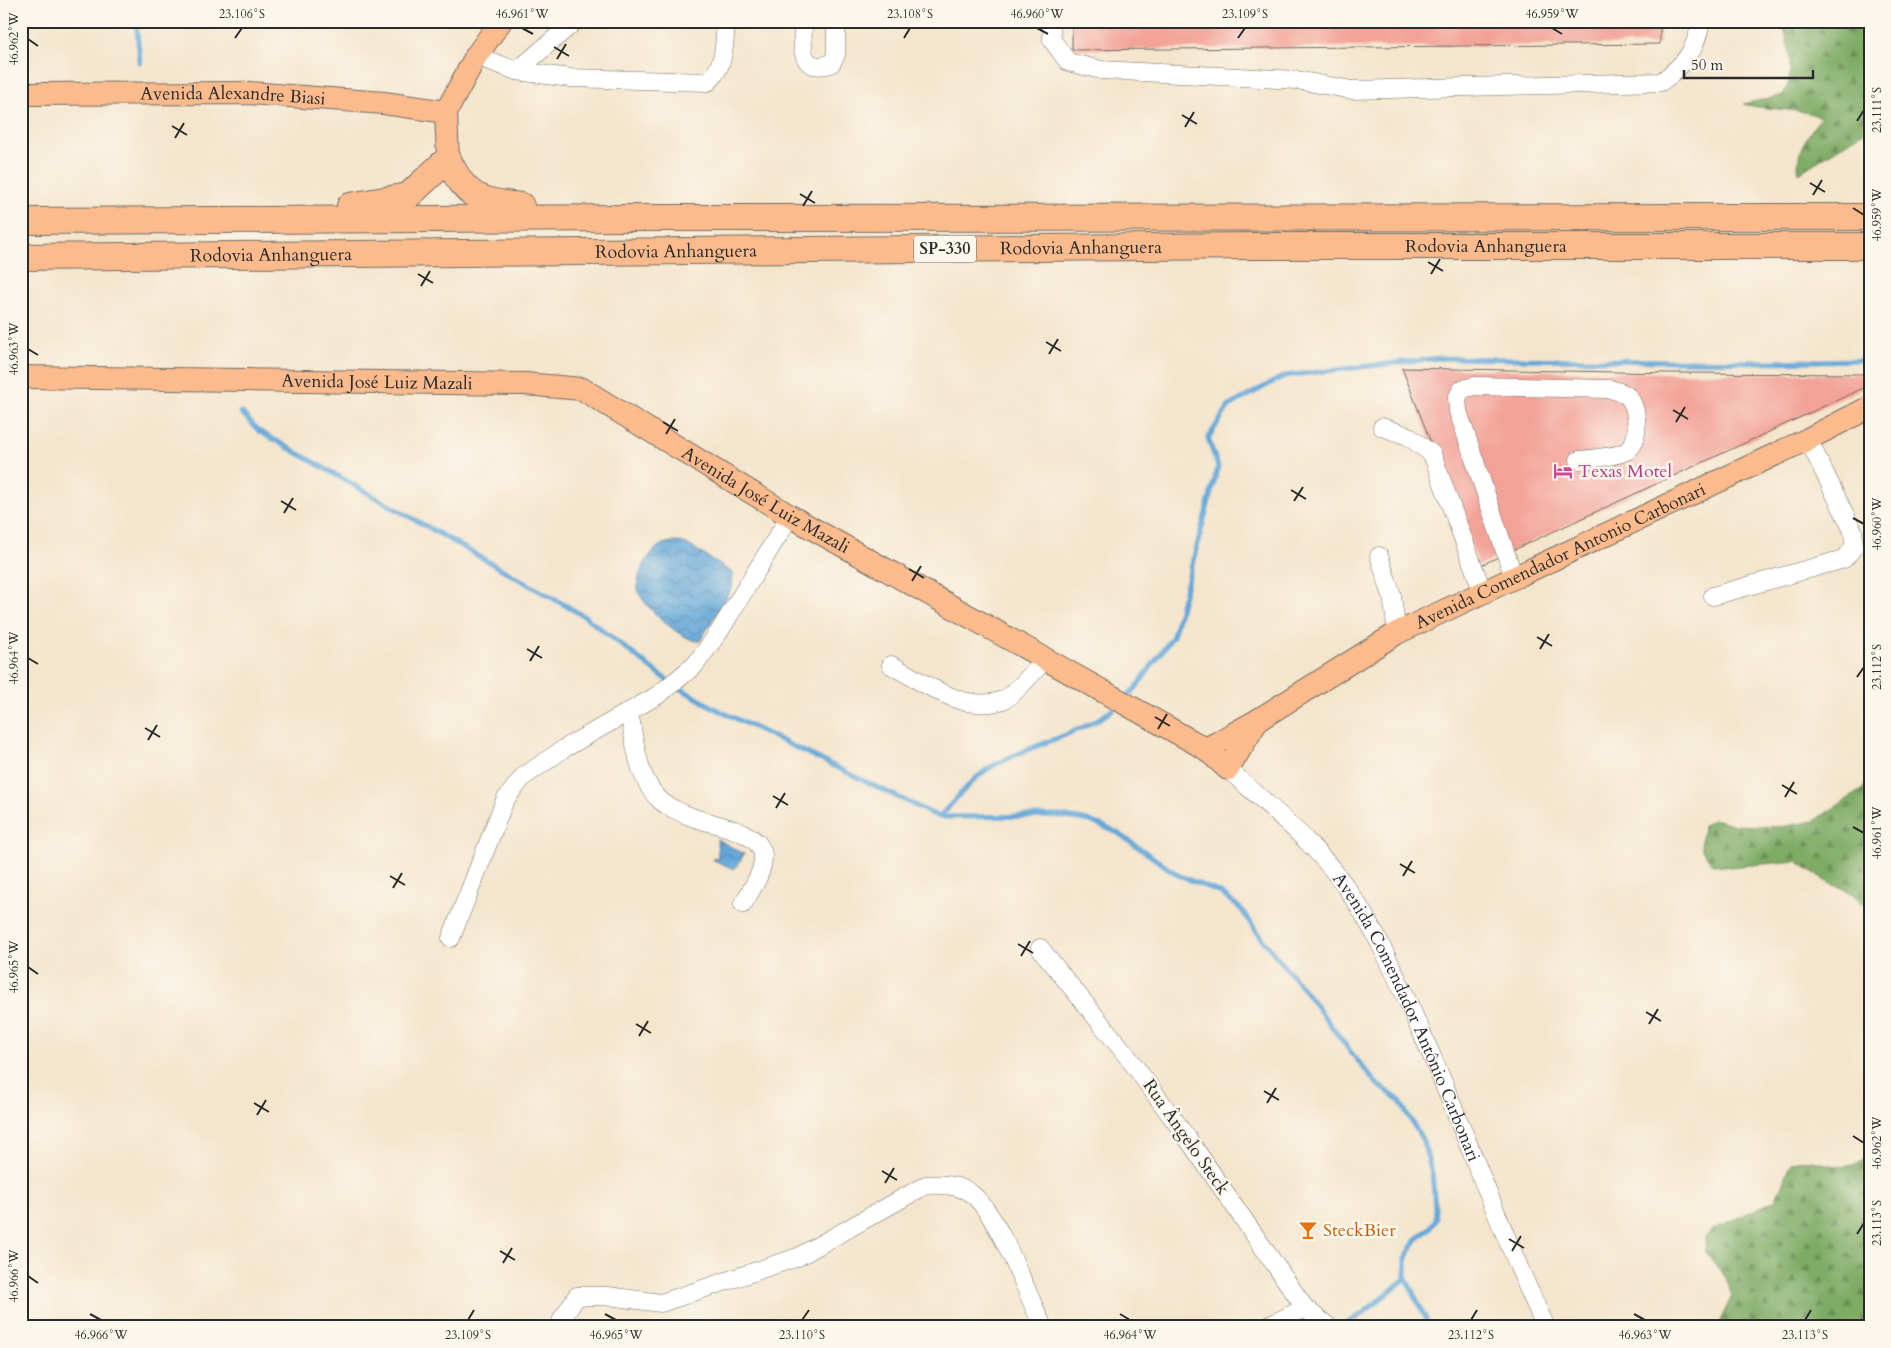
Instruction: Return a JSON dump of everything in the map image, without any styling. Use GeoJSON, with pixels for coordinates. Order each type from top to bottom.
{"type":"FeatureCollection","features":[{"type":"Feature","properties":{"kind":"highway"},"geometry":{"type":"LineString","coordinates":[[205,220],[370,204],[408,196],[448,159],[458,180],[472,193],[492,203],[632,218]]}},
{"type":"Feature","properties":{"kind":"highway","name":"Rodovia Anhanguera"},"geometry":{"type":"LineString","coordinates":[[21,221],[632,218],[1870,217]]}},
{"type":"Feature","properties":{"kind":"highway","name":"Rodovia Anhanguera"},"geometry":{"type":"LineString","coordinates":[[21,257],[1254,246],[1870,246]]}},
{"type":"Feature","properties":{"kind":"main road"},"geometry":{"type":"LineString","coordinates":[[448,159],[446,112],[476,56],[501,21]]}},
{"type":"Feature","properties":{"kind":"main road","name":"Avenida Alexandre Biasi"},"geometry":{"type":"LineString","coordinates":[[21,94],[250,93],[384,103],[446,112]]}},
{"type":"Feature","properties":{"kind":"main road","name":"Avenida José Luiz Mazali"},"geometry":{"type":"LineString","coordinates":[[21,377],[525,384],[582,389],[790,516],[1206,749]]}},
{"type":"Feature","properties":{"kind":"main road","name":"Avenida Comendador Antonio Carbonari"},"geometry":{"type":"LineString","coordinates":[[1206,749],[1258,720],[1397,633],[1808,439],[1870,407]]}},
{"type":"Feature","properties":{"kind":"main road","name":"Avenida Comendador Antonio Carbonari"},"geometry":{"type":"LineString","coordinates":[[1228,769],[1258,720]]}},
{"type":"Feature","properties":{"kind":"main road","name":"Avenida Comendador Antônio Carbonari"},"geometry":{"type":"LineString","coordinates":[[1206,749],[1228,769]]}},
{"type":"Feature","properties":{"kind":"street"},"geometry":{"type":"LineString","coordinates":[[517,71],[575,21]]}},
{"type":"Feature","properties":{"kind":"street"},"geometry":{"type":"LineString","coordinates":[[476,56],[517,71],[570,78],[708,82],[717,73],[723,60],[726,21]]}},
{"type":"Feature","properties":{"kind":"street"},"geometry":{"type":"LineString","coordinates":[[802,21],[804,56],[811,65],[819,68],[831,64],[836,55],[836,21]]}},
{"type":"Feature","properties":{"kind":"street"},"geometry":{"type":"LineString","coordinates":[[1051,21],[1052,40],[1068,62],[1101,70],[1297,80],[1352,90],[1661,82],[1681,67],[1697,42],[1701,21]]}},
{"type":"Feature","properties":{"kind":"street"},"geometry":{"type":"LineString","coordinates":[[1514,578],[1458,411],[1457,398],[1462,389],[1475,386],[1609,389],[1622,392],[1630,398],[1634,410],[1636,435],[1634,444],[1627,452],[1579,460]]}},
{"type":"Feature","properties":{"kind":"street"},"geometry":{"type":"LineString","coordinates":[[1382,428],[1408,436],[1432,454],[1483,593]]}},
{"type":"Feature","properties":{"kind":"street"},"geometry":{"type":"LineString","coordinates":[[1713,596],[1844,559],[1854,547],[1853,531],[1808,439]]}},
{"type":"Feature","properties":{"kind":"street"},"geometry":{"type":"LineString","coordinates":[[451,938],[505,800],[523,777],[565,748],[658,695],[695,665],[719,632],[790,516]]}},
{"type":"Feature","properties":{"kind":"street"},"geometry":{"type":"LineString","coordinates":[[1379,556],[1392,596],[1397,633]]}},
{"type":"Feature","properties":{"kind":"street"},"geometry":{"type":"LineString","coordinates":[[891,666],[950,696],[974,704],[1006,699],[1046,658]]}},
{"type":"Feature","properties":{"kind":"street"},"geometry":{"type":"LineString","coordinates":[[629,712],[638,758],[646,779],[661,801],[691,817],[745,834],[759,845],[764,857],[761,871],[743,904]]}},
{"type":"Feature","properties":{"kind":"street","name":"Avenida Comendador Antônio Carbonari"},"geometry":{"type":"LineString","coordinates":[[1228,769],[1324,858],[1356,901],[1392,967],[1432,1054],[1519,1271],[1546,1327]]}},
{"type":"Feature","properties":{"kind":"street","name":"Rua Ângelo Steck"},"geometry":{"type":"LineString","coordinates":[[1040,948],[1139,1072],[1305,1308],[1329,1327]]}},
{"type":"Feature","properties":{"kind":"street"},"geometry":{"type":"LineString","coordinates":[[560,1327],[562,1319],[577,1296],[608,1296],[661,1303],[798,1257],[926,1185],[945,1183],[972,1194],[994,1222],[1043,1327]]}},
{"type":"Feature","properties":{"kind":"street"},"geometry":{"type":"LineString","coordinates":[[1266,1327],[1305,1308]]}},
{"type":"Feature","properties":{"kind":"green space"},"geometry":{"type":"Polygon","coordinates":[[[1782,21],[1870,21],[1870,128],[1799,173],[1798,165],[1801,150],[1821,117],[1802,112],[1743,104],[1783,95],[1787,87],[1790,59],[1782,21]]]}},
{"type":"Feature","properties":{"kind":"green space"},"geometry":{"type":"Polygon","coordinates":[[[1870,780],[1870,909],[1845,889],[1829,883],[1797,861],[1730,867],[1712,864],[1701,848],[1703,826],[1714,819],[1735,825],[1780,827],[1814,821],[1861,790],[1870,780]]]}},
{"type":"Feature","properties":{"kind":"green space"},"geometry":{"type":"Polygon","coordinates":[[[1870,1153],[1870,1327],[1717,1327],[1732,1296],[1726,1278],[1706,1253],[1705,1237],[1714,1229],[1775,1200],[1792,1162],[1814,1161],[1851,1166],[1870,1153]]]}},
{"type":"Feature","properties":{"kind":"water"},"geometry":{"type":"Polygon","coordinates":[[[679,542],[687,544],[733,573],[732,588],[700,641],[684,636],[666,623],[649,607],[639,593],[638,580],[648,558],[663,544],[679,542]]]}},
{"type":"Feature","properties":{"kind":"water"},"geometry":{"type":"Polygon","coordinates":[[[717,839],[744,854],[738,865],[733,869],[712,859],[718,857],[717,839]]]}},
{"type":"Feature","properties":{"kind":"building"},"geometry":{"type":"Polygon","coordinates":[[[1072,21],[1660,21],[1660,44],[1072,50],[1072,21]]]}},
{"type":"Feature","properties":{"kind":"building","name":"Texas Motel"},"geometry":{"type":"Polygon","coordinates":[[[1402,368],[1670,373],[1870,374],[1870,385],[1479,566],[1402,368]]]}},
{"type":"Feature","properties":{"kind":"waterway"},"geometry":{"type":"LineString","coordinates":[[136,21],[140,62]]}},
{"type":"Feature","properties":{"kind":"waterway"},"geometry":{"type":"LineString","coordinates":[[1125,698],[1135,689],[1173,636],[1218,467],[1208,438],[1229,406],[1284,376],[1439,358],[1761,362],[1870,360]]}},
{"type":"Feature","properties":{"kind":"waterway"},"geometry":{"type":"LineString","coordinates":[[241,412],[259,431],[584,616],[668,681]]}},
{"type":"Feature","properties":{"kind":"waterway"},"geometry":{"type":"LineString","coordinates":[[676,686],[716,709],[939,817],[1060,816],[1090,821],[1118,833],[1178,875],[1221,893],[1241,909],[1262,939],[1305,991],[1353,1055],[1377,1084],[1399,1100],[1423,1141],[1432,1173],[1436,1219],[1430,1228],[1416,1240],[1406,1257],[1406,1278],[1430,1327]]}},
{"type":"Feature","properties":{"kind":"waterway"},"geometry":{"type":"LineString","coordinates":[[939,817],[986,770],[1001,761],[1088,725],[1117,706]]}},
{"type":"Feature","properties":{"kind":"waterway"},"geometry":{"type":"LineString","coordinates":[[1341,1327],[1362,1314],[1406,1278]]}},
{"type":"Feature","properties":{"kind":"place","name":"Texas Motel"},"geometry":{"type":"Point","coordinates":[1563,471]}},
{"type":"Feature","properties":{"kind":"place","name":"SteckBier"},"geometry":{"type":"Point","coordinates":[1308,1230]}}]}
